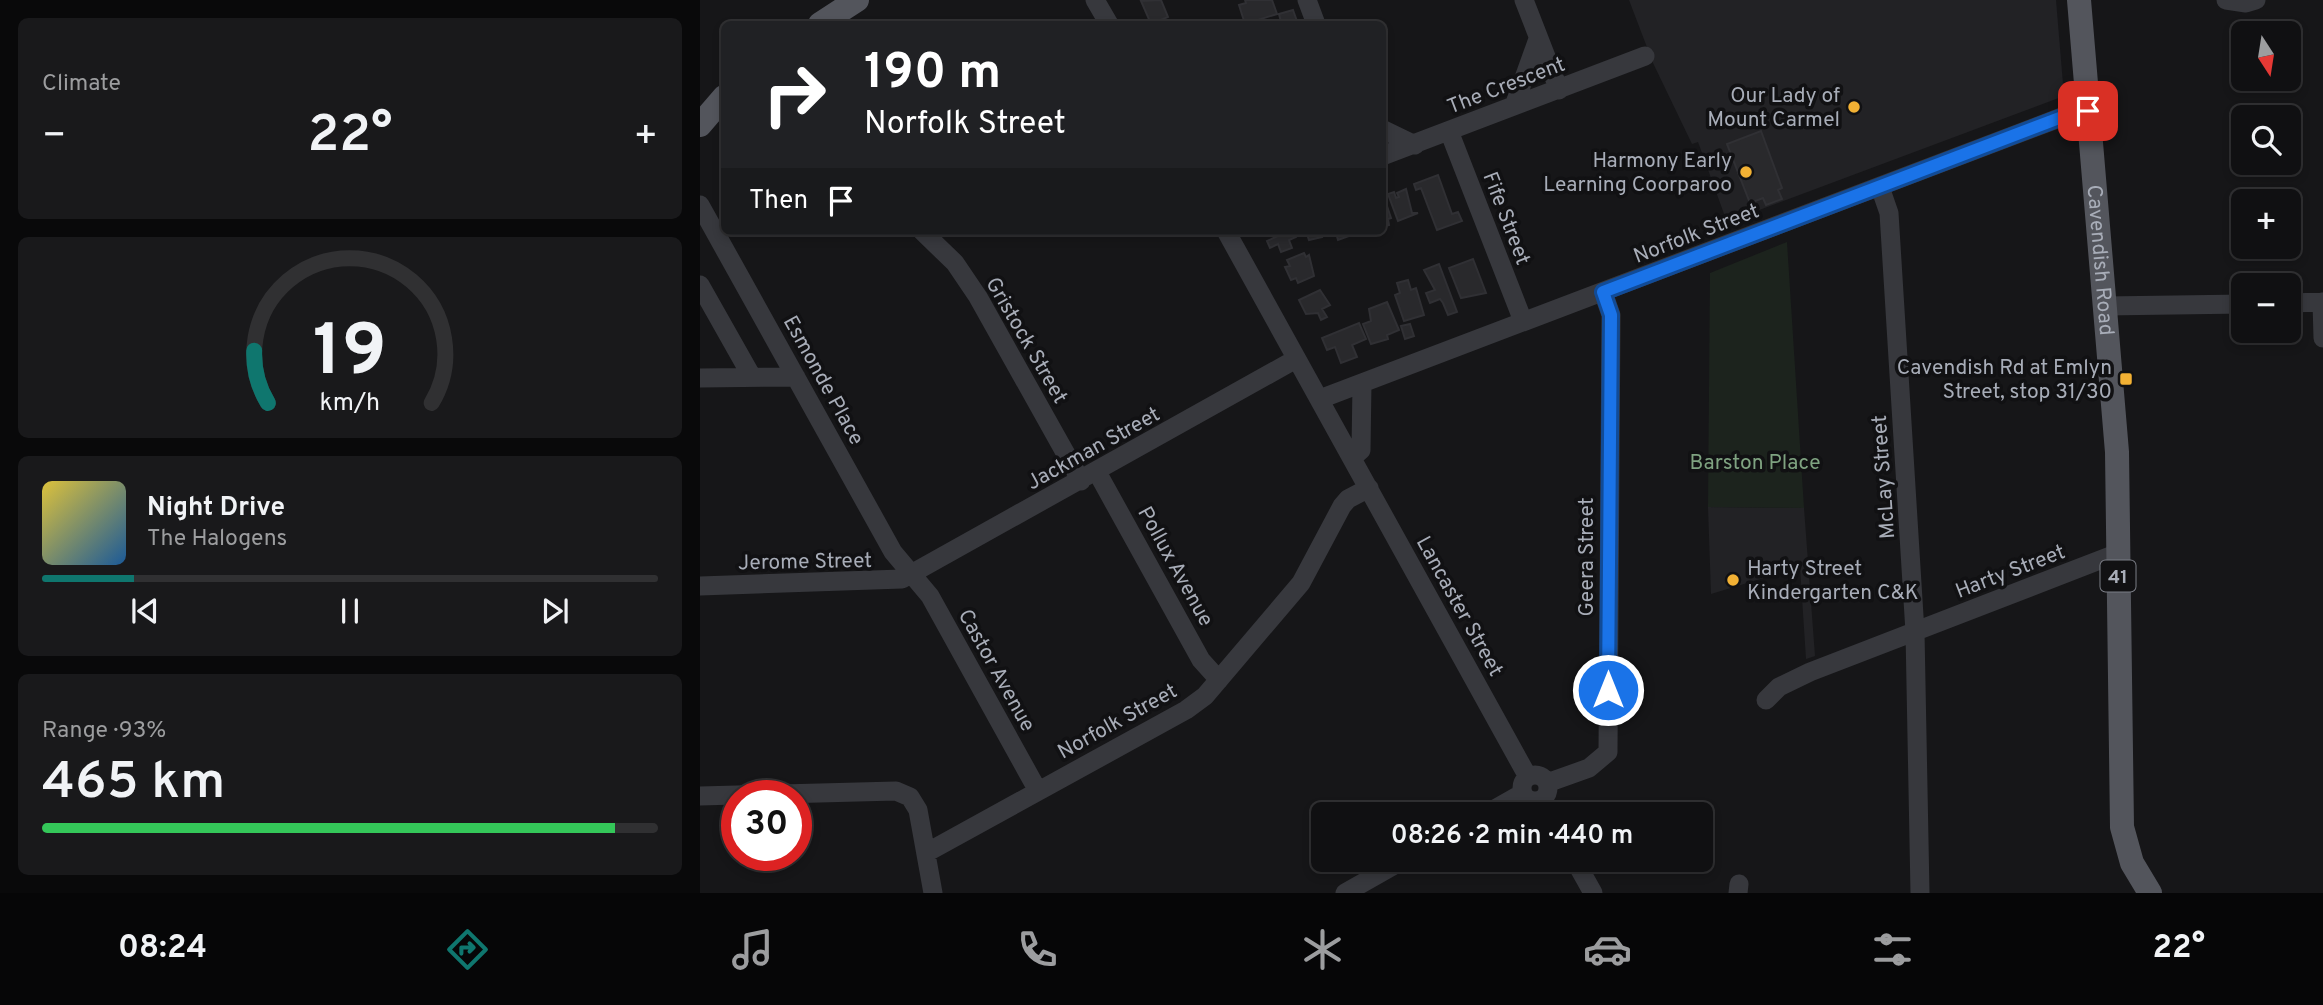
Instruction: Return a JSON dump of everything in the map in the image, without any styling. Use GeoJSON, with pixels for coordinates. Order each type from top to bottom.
{"type":"FeatureCollection","features":[{"type":"Feature","properties":{"kind":"main road"},"geometry":{"type":"LineString","coordinates":[[825,21],[857,0]]}},
{"type":"Feature","properties":{"kind":"main road","name":"Cavendish Road"},"geometry":{"type":"LineString","coordinates":[[2079,0],[2117,452],[2122,827],[2132,863],[2150,893]]}},
{"type":"Feature","properties":{"kind":"main road"},"geometry":{"type":"LineString","coordinates":[[700,106],[721,86]]}},
{"type":"Feature","properties":{"kind":"main road"},"geometry":{"type":"LineString","coordinates":[[700,125],[721,100]]}},
{"type":"Feature","properties":{"kind":"street"},"geometry":{"type":"LineString","coordinates":[[1095,0],[1107,21]]}},
{"type":"Feature","properties":{"kind":"street"},"geometry":{"type":"LineString","coordinates":[[1307,0],[1315,21]]}},
{"type":"Feature","properties":{"kind":"street"},"geometry":{"type":"LineString","coordinates":[[1524,0],[1559,90]]}},
{"type":"Feature","properties":{"kind":"street"},"geometry":{"type":"LineString","coordinates":[[2226,0],[2246,3],[2256,0]]}},
{"type":"Feature","properties":{"kind":"street"},"geometry":{"type":"LineString","coordinates":[[1514,106],[1538,40]]}},
{"type":"Feature","properties":{"kind":"street","name":"The Crescent"},"geometry":{"type":"LineString","coordinates":[[1386,155],[1646,56]]}},
{"type":"Feature","properties":{"kind":"street","name":"Norfolk Street"},"geometry":{"type":"LineString","coordinates":[[1320,399],[2062,117],[2088,111]]}},
{"type":"Feature","properties":{"kind":"street"},"geometry":{"type":"LineString","coordinates":[[1386,131],[1415,145]]}},
{"type":"Feature","properties":{"kind":"street","name":"Fife Street"},"geometry":{"type":"LineString","coordinates":[[1449,131],[1523,321]]}},
{"type":"Feature","properties":{"kind":"street","name":"McLay Street"},"geometry":{"type":"LineString","coordinates":[[1880,187],[1889,213],[1915,632],[1920,893]]}},
{"type":"Feature","properties":{"kind":"street","name":"Esmonde Place"},"geometry":{"type":"LineString","coordinates":[[700,205],[893,552],[911,575]]}},
{"type":"Feature","properties":{"kind":"street","name":"Gristock Street"},"geometry":{"type":"LineString","coordinates":[[926,235],[955,263],[978,297],[1089,476]]}},
{"type":"Feature","properties":{"kind":"street","name":"Lancaster Street"},"geometry":{"type":"LineString","coordinates":[[1228,235],[1538,794]]}},
{"type":"Feature","properties":{"kind":"street"},"geometry":{"type":"LineString","coordinates":[[700,285],[752,377]]}},
{"type":"Feature","properties":{"kind":"street","name":"Geera Street"},"geometry":{"type":"LineString","coordinates":[[1517,802],[1589,768],[1608,752],[1611,315],[1603,292]]}},
{"type":"Feature","properties":{"kind":"street"},"geometry":{"type":"LineString","coordinates":[[2301,303],[2323,302],[2323,338]]}},
{"type":"Feature","properties":{"kind":"street"},"geometry":{"type":"LineString","coordinates":[[2105,306],[2231,304]]}},
{"type":"Feature","properties":{"kind":"street","name":"Jackman Street"},"geometry":{"type":"LineString","coordinates":[[911,575],[1296,359]]}},
{"type":"Feature","properties":{"kind":"street"},"geometry":{"type":"LineString","coordinates":[[700,378],[796,377]]}},
{"type":"Feature","properties":{"kind":"street"},"geometry":{"type":"LineString","coordinates":[[1353,457],[1361,450],[1364,437],[1362,383]]}},
{"type":"Feature","properties":{"kind":"street","name":"Pollux Avenue"},"geometry":{"type":"LineString","coordinates":[[1089,476],[1202,660],[1219,680]]}},
{"type":"Feature","properties":{"kind":"street","name":"Norfolk Street"},"geometry":{"type":"LineString","coordinates":[[926,853],[1186,710],[1205,696],[1301,583],[1342,506],[1348,499],[1369,488]]}},
{"type":"Feature","properties":{"kind":"street","name":"Harty Street"},"geometry":{"type":"LineString","coordinates":[[1766,700],[1779,687],[1810,672],[2118,553]]}},
{"type":"Feature","properties":{"kind":"street","name":"Jerome Street"},"geometry":{"type":"LineString","coordinates":[[700,586],[886,582],[911,575]]}},
{"type":"Feature","properties":{"kind":"street","name":"Castor Avenue"},"geometry":{"type":"LineString","coordinates":[[911,575],[930,596],[1038,791]]}},
{"type":"Feature","properties":{"kind":"street"},"geometry":{"type":"LineString","coordinates":[[700,796],[896,790],[910,797],[918,810],[933,893]]}},
{"type":"Feature","properties":{"kind":"street"},"geometry":{"type":"LineString","coordinates":[[1345,893],[1382,872]]}},
{"type":"Feature","properties":{"kind":"street"},"geometry":{"type":"LineString","coordinates":[[1581,872],[1593,893]]}},
{"type":"Feature","properties":{"kind":"shaded area","name":"Our Lady of Mount Carmel"},"geometry":{"type":"Polygon","coordinates":[[[1629,0],[2056,0],[2064,96],[1727,222],[1698,142],[1692,144],[1653,63],[1629,0]]]}},
{"type":"Feature","properties":{"kind":"shaded area","name":"Harty Street Kindergarten C&K"},"geometry":{"type":"Polygon","coordinates":[[[1708,507],[1804,508],[1815,656],[1806,659],[1800,567],[1711,594],[1708,507]]]}},
{"type":"Feature","properties":{"kind":"green space","name":"Barston Place"},"geometry":{"type":"Polygon","coordinates":[[[1787,242],[1804,508],[1708,507],[1710,273],[1787,242]]]}},
{"type":"Feature","properties":{"kind":"building"},"geometry":{"type":"Polygon","coordinates":[[[1161,0],[1168,17],[1150,21],[1141,1],[1161,0]]]}},
{"type":"Feature","properties":{"kind":"building"},"geometry":{"type":"Polygon","coordinates":[[[1245,0],[1272,0],[1277,14],[1255,21],[1244,21],[1239,5],[1246,3],[1245,0]]]}},
{"type":"Feature","properties":{"kind":"building"},"geometry":{"type":"Polygon","coordinates":[[[1293,10],[1297,21],[1281,21],[1279,14],[1293,10]]]}},
{"type":"Feature","properties":{"kind":"building"},"geometry":{"type":"Polygon","coordinates":[[[1761,131],[1782,188],[1778,190],[1782,199],[1766,205],[1763,198],[1750,203],[1727,144],[1761,131]]]}},
{"type":"Feature","properties":{"kind":"building"},"geometry":{"type":"Polygon","coordinates":[[[1438,175],[1452,214],[1458,212],[1462,221],[1437,230],[1421,188],[1416,190],[1414,184],[1438,175]]]}},
{"type":"Feature","properties":{"kind":"building"},"geometry":{"type":"Polygon","coordinates":[[[1406,189],[1412,213],[1418,213],[1398,221],[1388,194],[1394,192],[1396,198],[1399,197],[1397,193],[1406,189]]]}},
{"type":"Feature","properties":{"kind":"building"},"geometry":{"type":"Polygon","coordinates":[[[1386,203],[1391,218],[1388,219],[1389,225],[1386,226],[1386,203]]]}},
{"type":"Feature","properties":{"kind":"building"},"geometry":{"type":"Polygon","coordinates":[[[1295,235],[1289,240],[1292,248],[1281,252],[1278,244],[1270,248],[1267,241],[1278,236],[1295,235]]]}},
{"type":"Feature","properties":{"kind":"building"},"geometry":{"type":"Polygon","coordinates":[[[1307,235],[1322,237],[1309,240],[1307,235]]]}},
{"type":"Feature","properties":{"kind":"building"},"geometry":{"type":"Polygon","coordinates":[[[1337,235],[1352,235],[1338,240],[1337,235]]]}},
{"type":"Feature","properties":{"kind":"building"},"geometry":{"type":"Polygon","coordinates":[[[1304,253],[1306,257],[1309,255],[1314,276],[1298,283],[1296,278],[1291,280],[1285,267],[1290,266],[1287,260],[1304,253]]]}},
{"type":"Feature","properties":{"kind":"building"},"geometry":{"type":"Polygon","coordinates":[[[1473,259],[1486,293],[1461,298],[1449,268],[1473,259]]]}},
{"type":"Feature","properties":{"kind":"building"},"geometry":{"type":"Polygon","coordinates":[[[1439,264],[1457,312],[1448,315],[1440,299],[1430,303],[1426,293],[1435,290],[1424,270],[1439,264]]]}},
{"type":"Feature","properties":{"kind":"building"},"geometry":{"type":"Polygon","coordinates":[[[1408,280],[1411,290],[1416,288],[1424,315],[1404,321],[1395,295],[1400,293],[1397,283],[1408,280]]]}},
{"type":"Feature","properties":{"kind":"building"},"geometry":{"type":"Polygon","coordinates":[[[1320,290],[1330,305],[1322,309],[1327,317],[1321,320],[1318,313],[1306,314],[1299,300],[1320,290]]]}},
{"type":"Feature","properties":{"kind":"building"},"geometry":{"type":"Polygon","coordinates":[[[1387,302],[1399,330],[1387,335],[1388,339],[1371,344],[1363,324],[1371,321],[1369,309],[1387,302]]]}},
{"type":"Feature","properties":{"kind":"building"},"geometry":{"type":"Polygon","coordinates":[[[1359,323],[1366,339],[1352,345],[1357,357],[1341,363],[1335,347],[1327,350],[1322,338],[1359,323]]]}},
{"type":"Feature","properties":{"kind":"building"},"geometry":{"type":"Polygon","coordinates":[[[1410,324],[1414,336],[1405,339],[1401,326],[1410,324]]]}},
{"type":"Feature","properties":{"kind":"place","name":"Our Lady of Mount Carmel"},"geometry":{"type":"Point","coordinates":[1854,107]}},
{"type":"Feature","properties":{"kind":"place","name":"Harmony Early Learning Coorparoo"},"geometry":{"type":"Point","coordinates":[1746,172]}},
{"type":"Feature","properties":{"kind":"place","name":"Cavendish Rd at Emlyn Street, stop 31/30"},"geometry":{"type":"Point","coordinates":[2126,379]}},
{"type":"Feature","properties":{"kind":"place","name":"Harty Street Kindergarten C&K"},"geometry":{"type":"Point","coordinates":[1733,580]}},
{"type":"Feature","properties":{"kind":"route"},"geometry":{"type":"LineString","coordinates":[[1608,690],[1611,315],[1603,292],[2069,114],[2088,111]]}}]}
